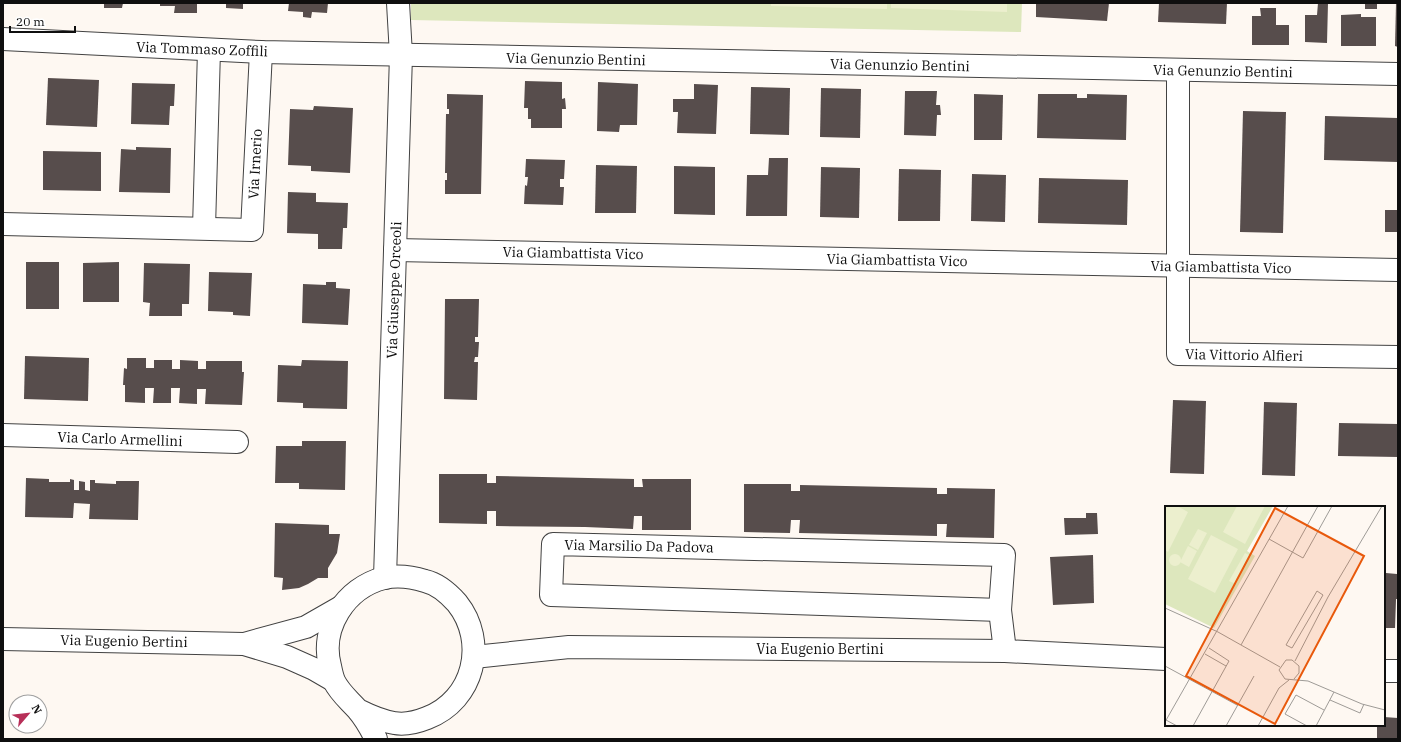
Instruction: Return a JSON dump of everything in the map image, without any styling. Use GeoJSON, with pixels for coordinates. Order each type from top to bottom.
{"type":"FeatureCollection","features":[{"type":"Feature","properties":{"kind":"street","name":"Via Giuseppe Orceoli"},"geometry":{"type":"LineString","coordinates":[[384,578],[401,55],[398,3]]}},
{"type":"Feature","properties":{"kind":"street","name":"Via Tommaso Zoffili"},"geometry":{"type":"LineString","coordinates":[[3,40],[261,52],[401,55]]}},
{"type":"Feature","properties":{"kind":"street"},"geometry":{"type":"LineString","coordinates":[[204,228],[210,50]]}},
{"type":"Feature","properties":{"kind":"street","name":"Via Irnerio"},"geometry":{"type":"LineString","coordinates":[[3,224],[252,230],[261,52]]}},
{"type":"Feature","properties":{"kind":"street","name":"Via Genunzio Bentini"},"geometry":{"type":"LineString","coordinates":[[401,55],[1398,74]]}},
{"type":"Feature","properties":{"kind":"street"},"geometry":{"type":"LineString","coordinates":[[1178,70],[1178,266]]}},
{"type":"Feature","properties":{"kind":"street","name":"Via Giambattista Vico"},"geometry":{"type":"LineString","coordinates":[[395,250],[1398,270]]}},
{"type":"Feature","properties":{"kind":"street","name":"Via Vittorio Alfieri"},"geometry":{"type":"LineString","coordinates":[[1178,266],[1178,354],[1398,357]]}},
{"type":"Feature","properties":{"kind":"street","name":"Via Carlo Armellini"},"geometry":{"type":"LineString","coordinates":[[3,435],[237,442]]}},
{"type":"Feature","properties":{"kind":"street","name":"Via Marsilio Da Padova"},"geometry":{"type":"LineString","coordinates":[[1000,610],[551,596],[552,544],[1004,555],[1000,610],[1005,651]]}},
{"type":"Feature","properties":{"kind":"street"},"geometry":{"type":"LineString","coordinates":[[358,710],[376,719],[396,724],[416,722],[438,714],[456,699],[468,679],[474,657],[473,634],[464,612],[449,595],[430,582],[407,576],[384,578],[368,584],[353,593],[341,607],[330,630],[327,655],[333,680],[343,696],[358,710],[376,739]]}},
{"type":"Feature","properties":{"kind":"street"},"geometry":{"type":"LineString","coordinates":[[244,644],[306,627],[341,607]]}},
{"type":"Feature","properties":{"kind":"street","name":"Via Eugenio Bertini"},"geometry":{"type":"LineString","coordinates":[[3,639],[244,644]]}},
{"type":"Feature","properties":{"kind":"street"},"geometry":{"type":"LineString","coordinates":[[244,644],[287,657],[333,680]]}},
{"type":"Feature","properties":{"kind":"street","name":"Via Eugenio Bertini"},"geometry":{"type":"LineString","coordinates":[[474,657],[570,647],[1005,651],[1165,659]]}},
{"type":"Feature","properties":{"kind":"street"},"geometry":{"type":"LineString","coordinates":[[1385,671],[1398,671]]}},
{"type":"Feature","properties":{"kind":"street"},"geometry":{"type":"LineString","coordinates":[[403,739],[416,722]]}},
{"type":"Feature","properties":{"kind":"green space"},"geometry":{"type":"Polygon","coordinates":[[[411,3],[1022,3],[1021,32],[411,20],[411,3]]]}},
{"type":"Feature","properties":{"kind":"green space"},"geometry":{"type":"Polygon","coordinates":[[[771,3],[887,3],[887,9],[771,6],[771,3]]]}},
{"type":"Feature","properties":{"kind":"green space"},"geometry":{"type":"Polygon","coordinates":[[[891,3],[1007,3],[1007,12],[891,8],[891,3]]]}},
{"type":"Feature","properties":{"kind":"building"},"geometry":{"type":"Polygon","coordinates":[[[104,3],[123,3],[122,8],[104,8],[104,3]]]}},
{"type":"Feature","properties":{"kind":"building"},"geometry":{"type":"Polygon","coordinates":[[[160,3],[197,3],[197,13],[174,13],[175,6],[160,6],[160,3]]]}},
{"type":"Feature","properties":{"kind":"building"},"geometry":{"type":"Polygon","coordinates":[[[226,3],[243,3],[243,9],[226,8],[226,3]]]}},
{"type":"Feature","properties":{"kind":"building"},"geometry":{"type":"Polygon","coordinates":[[[289,3],[328,3],[327,13],[312,12],[311,18],[303,17],[303,12],[288,11],[289,3]]]}},
{"type":"Feature","properties":{"kind":"building"},"geometry":{"type":"Polygon","coordinates":[[[1036,3],[1109,3],[1107,21],[1036,17],[1036,3]]]}},
{"type":"Feature","properties":{"kind":"building"},"geometry":{"type":"Polygon","coordinates":[[[1159,3],[1227,3],[1226,24],[1158,22],[1159,3]]]}},
{"type":"Feature","properties":{"kind":"building"},"geometry":{"type":"Polygon","coordinates":[[[1318,3],[1328,3],[1327,43],[1305,42],[1305,15],[1317,15],[1318,3]]]}},
{"type":"Feature","properties":{"kind":"building"},"geometry":{"type":"Polygon","coordinates":[[[1365,3],[1377,3],[1377,9],[1365,9],[1365,3]]]}},
{"type":"Feature","properties":{"kind":"building"},"geometry":{"type":"Polygon","coordinates":[[[1396,3],[1398,3],[1398,47],[1395,46],[1396,3]]]}},
{"type":"Feature","properties":{"kind":"building"},"geometry":{"type":"Polygon","coordinates":[[[1260,8],[1276,8],[1276,25],[1289,25],[1289,45],[1252,45],[1252,16],[1261,16],[1260,8]]]}},
{"type":"Feature","properties":{"kind":"building"},"geometry":{"type":"Polygon","coordinates":[[[1361,14],[1361,17],[1376,17],[1376,46],[1341,46],[1341,15],[1361,14]]]}},
{"type":"Feature","properties":{"kind":"building"},"geometry":{"type":"Polygon","coordinates":[[[48,78],[99,80],[97,127],[46,125],[48,78]]]}},
{"type":"Feature","properties":{"kind":"building"},"geometry":{"type":"Polygon","coordinates":[[[525,81],[562,82],[562,99],[565,98],[566,109],[562,109],[562,128],[531,128],[531,119],[528,119],[528,108],[524,108],[525,81]]]}},
{"type":"Feature","properties":{"kind":"building"},"geometry":{"type":"Polygon","coordinates":[[[598,82],[638,84],[637,125],[620,125],[619,132],[597,131],[598,82]]]}},
{"type":"Feature","properties":{"kind":"building"},"geometry":{"type":"Polygon","coordinates":[[[132,83],[175,84],[174,106],[170,106],[169,125],[131,124],[132,83]]]}},
{"type":"Feature","properties":{"kind":"building"},"geometry":{"type":"Polygon","coordinates":[[[694,84],[718,85],[716,134],[677,133],[678,112],[673,112],[673,99],[694,99],[694,84]]]}},
{"type":"Feature","properties":{"kind":"building"},"geometry":{"type":"Polygon","coordinates":[[[751,87],[790,88],[789,135],[750,134],[751,87]]]}},
{"type":"Feature","properties":{"kind":"building"},"geometry":{"type":"Polygon","coordinates":[[[821,88],[861,89],[860,138],[820,137],[821,88]]]}},
{"type":"Feature","properties":{"kind":"building"},"geometry":{"type":"Polygon","coordinates":[[[905,91],[937,91],[936,105],[940,105],[941,115],[937,115],[936,136],[904,135],[905,91]]]}},
{"type":"Feature","properties":{"kind":"building"},"geometry":{"type":"Polygon","coordinates":[[[447,94],[483,95],[481,194],[445,194],[445,180],[447,180],[447,173],[445,173],[446,114],[449,114],[449,109],[447,109],[447,94]]]}},
{"type":"Feature","properties":{"kind":"building"},"geometry":{"type":"Polygon","coordinates":[[[974,94],[1003,95],[1002,140],[974,140],[974,94]]]}},
{"type":"Feature","properties":{"kind":"building"},"geometry":{"type":"Polygon","coordinates":[[[1038,94],[1077,94],[1077,98],[1087,98],[1087,94],[1127,95],[1126,140],[1037,138],[1038,94]]]}},
{"type":"Feature","properties":{"kind":"building"},"geometry":{"type":"Polygon","coordinates":[[[314,106],[353,108],[350,173],[311,171],[311,166],[288,165],[290,109],[313,110],[314,106]]]}},
{"type":"Feature","properties":{"kind":"building"},"geometry":{"type":"Polygon","coordinates":[[[1243,111],[1286,112],[1283,233],[1240,232],[1243,111]]]}},
{"type":"Feature","properties":{"kind":"building"},"geometry":{"type":"Polygon","coordinates":[[[1325,116],[1398,118],[1398,162],[1324,160],[1325,116]]]}},
{"type":"Feature","properties":{"kind":"building"},"geometry":{"type":"Polygon","coordinates":[[[136,147],[171,148],[170,193],[119,192],[121,149],[136,150],[136,147]]]}},
{"type":"Feature","properties":{"kind":"building"},"geometry":{"type":"Polygon","coordinates":[[[43,151],[101,152],[101,191],[43,190],[43,151]]]}},
{"type":"Feature","properties":{"kind":"building"},"geometry":{"type":"Polygon","coordinates":[[[769,158],[788,158],[787,216],[746,216],[747,175],[768,175],[769,158]]]}},
{"type":"Feature","properties":{"kind":"building"},"geometry":{"type":"Polygon","coordinates":[[[526,159],[565,160],[564,179],[560,179],[560,187],[564,187],[563,205],[524,204],[525,185],[527,186],[528,177],[525,177],[526,159]]]}},
{"type":"Feature","properties":{"kind":"building"},"geometry":{"type":"Polygon","coordinates":[[[596,165],[637,166],[636,213],[595,213],[596,165]]]}},
{"type":"Feature","properties":{"kind":"building"},"geometry":{"type":"Polygon","coordinates":[[[674,166],[715,167],[715,215],[674,214],[674,166]]]}},
{"type":"Feature","properties":{"kind":"building"},"geometry":{"type":"Polygon","coordinates":[[[821,167],[860,168],[859,218],[820,217],[821,167]]]}},
{"type":"Feature","properties":{"kind":"building"},"geometry":{"type":"Polygon","coordinates":[[[899,169],[941,170],[940,221],[898,221],[899,169]]]}},
{"type":"Feature","properties":{"kind":"building"},"geometry":{"type":"Polygon","coordinates":[[[972,174],[1006,175],[1005,222],[971,221],[972,174]]]}},
{"type":"Feature","properties":{"kind":"building"},"geometry":{"type":"Polygon","coordinates":[[[1039,178],[1128,180],[1127,225],[1038,223],[1039,178]]]}},
{"type":"Feature","properties":{"kind":"building"},"geometry":{"type":"Polygon","coordinates":[[[288,192],[316,193],[316,202],[348,203],[347,228],[343,228],[342,249],[318,249],[318,234],[287,233],[288,192]]]}},
{"type":"Feature","properties":{"kind":"building"},"geometry":{"type":"Polygon","coordinates":[[[1385,210],[1398,210],[1398,232],[1385,232],[1385,210]]]}},
{"type":"Feature","properties":{"kind":"building"},"geometry":{"type":"Polygon","coordinates":[[[26,262],[59,262],[59,309],[26,309],[26,262]]]}},
{"type":"Feature","properties":{"kind":"building"},"geometry":{"type":"Polygon","coordinates":[[[119,262],[119,302],[83,302],[83,263],[119,262]]]}},
{"type":"Feature","properties":{"kind":"building"},"geometry":{"type":"Polygon","coordinates":[[[144,263],[190,264],[189,304],[182,304],[182,316],[149,316],[150,303],[143,302],[144,263]]]}},
{"type":"Feature","properties":{"kind":"building"},"geometry":{"type":"Polygon","coordinates":[[[209,272],[252,273],[250,316],[233,315],[233,312],[208,311],[209,272]]]}},
{"type":"Feature","properties":{"kind":"building"},"geometry":{"type":"Polygon","coordinates":[[[326,282],[336,282],[336,288],[350,289],[348,325],[302,323],[303,284],[326,285],[326,282]]]}},
{"type":"Feature","properties":{"kind":"building"},"geometry":{"type":"Polygon","coordinates":[[[445,299],[479,299],[478,337],[475,337],[475,342],[479,342],[478,357],[475,357],[474,362],[478,362],[477,400],[444,399],[445,299]]]}},
{"type":"Feature","properties":{"kind":"building"},"geometry":{"type":"Polygon","coordinates":[[[25,356],[89,358],[88,401],[24,399],[25,356]]]}},
{"type":"Feature","properties":{"kind":"building"},"geometry":{"type":"Polygon","coordinates":[[[127,358],[146,358],[146,368],[154,368],[154,360],[172,360],[172,369],[180,369],[180,360],[198,361],[198,369],[206,369],[206,361],[242,361],[242,372],[244,372],[242,405],[205,404],[206,389],[197,389],[197,404],[179,403],[180,388],[171,388],[171,403],[153,403],[154,388],[145,388],[145,403],[125,402],[125,385],[123,385],[124,368],[127,369],[127,358]]]}},
{"type":"Feature","properties":{"kind":"building"},"geometry":{"type":"Polygon","coordinates":[[[302,360],[348,361],[347,409],[303,408],[303,403],[277,402],[278,365],[301,366],[302,360]]]}},
{"type":"Feature","properties":{"kind":"building"},"geometry":{"type":"Polygon","coordinates":[[[1173,400],[1206,401],[1204,474],[1170,473],[1173,400]]]}},
{"type":"Feature","properties":{"kind":"building"},"geometry":{"type":"Polygon","coordinates":[[[1264,402],[1297,403],[1295,476],[1262,475],[1264,402]]]}},
{"type":"Feature","properties":{"kind":"building"},"geometry":{"type":"Polygon","coordinates":[[[1339,423],[1398,424],[1398,457],[1338,456],[1339,423]]]}},
{"type":"Feature","properties":{"kind":"building"},"geometry":{"type":"Polygon","coordinates":[[[302,441],[346,441],[345,490],[299,489],[299,483],[275,483],[276,446],[302,446],[302,441]]]}},
{"type":"Feature","properties":{"kind":"building"},"geometry":{"type":"Polygon","coordinates":[[[439,474],[487,474],[487,483],[496,483],[496,476],[634,479],[634,487],[643,487],[642,479],[691,479],[691,530],[642,530],[642,516],[634,516],[633,529],[496,526],[496,511],[487,511],[487,524],[439,523],[439,474]]]}},
{"type":"Feature","properties":{"kind":"building"},"geometry":{"type":"Polygon","coordinates":[[[26,478],[49,479],[49,482],[70,482],[70,479],[74,480],[74,490],[79,490],[79,481],[85,482],[85,490],[90,491],[90,480],[95,480],[95,483],[116,484],[116,481],[139,481],[138,520],[89,519],[90,504],[74,503],[73,518],[25,517],[26,478]]]}},
{"type":"Feature","properties":{"kind":"building"},"geometry":{"type":"Polygon","coordinates":[[[744,484],[791,484],[791,491],[800,491],[800,485],[937,488],[937,494],[947,494],[947,488],[995,489],[994,538],[946,537],[947,524],[937,524],[937,536],[799,533],[800,520],[791,520],[790,533],[744,532],[744,484]]]}},
{"type":"Feature","properties":{"kind":"building"},"geometry":{"type":"Polygon","coordinates":[[[1086,513],[1097,513],[1098,534],[1065,535],[1064,518],[1086,518],[1086,513]]]}},
{"type":"Feature","properties":{"kind":"building"},"geometry":{"type":"Polygon","coordinates":[[[275,523],[329,525],[329,534],[340,534],[337,553],[328,568],[328,578],[318,578],[299,588],[282,590],[283,578],[274,577],[275,523]]]}},
{"type":"Feature","properties":{"kind":"building"},"geometry":{"type":"Polygon","coordinates":[[[1385,554],[1386,573],[1397,574],[1398,570],[1398,599],[1396,599],[1395,628],[1385,628],[1385,554]]]}},
{"type":"Feature","properties":{"kind":"building"},"geometry":{"type":"Polygon","coordinates":[[[1093,555],[1094,603],[1053,605],[1050,557],[1093,555]]]}},
{"type":"Feature","properties":{"kind":"building"},"geometry":{"type":"Polygon","coordinates":[[[1385,717],[1398,718],[1398,739],[1377,739],[1377,726],[1385,726],[1385,717]]]}}]}
